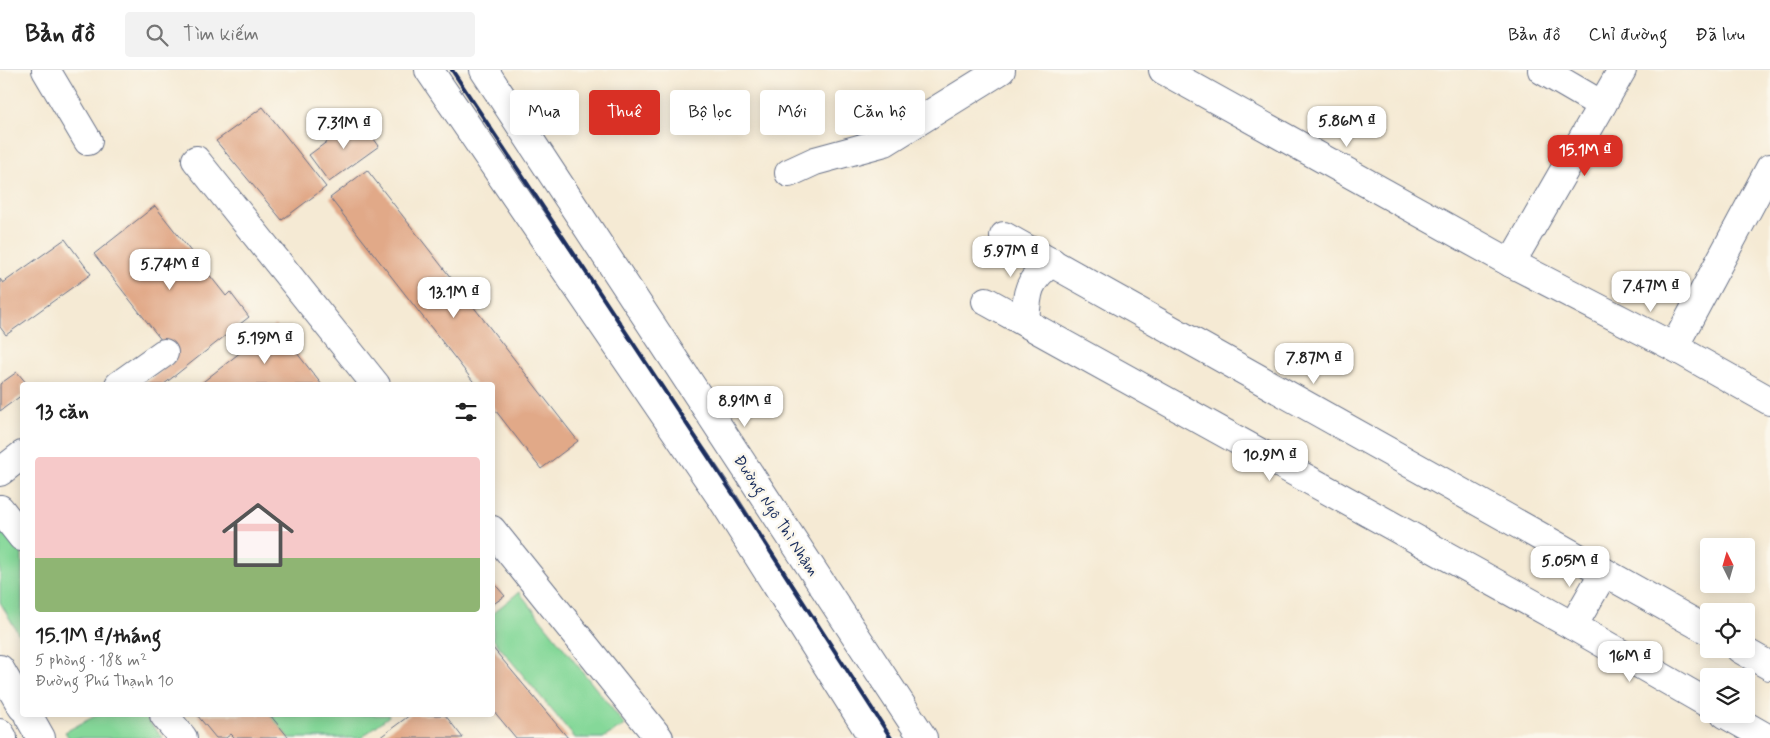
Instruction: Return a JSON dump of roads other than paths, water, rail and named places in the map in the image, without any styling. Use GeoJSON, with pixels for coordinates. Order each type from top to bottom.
{"type":"FeatureCollection","features":[{"type":"Feature","properties":{"kind":"street"},"geometry":{"type":"LineString","coordinates":[[46,70],[88,141]]}},
{"type":"Feature","properties":{"kind":"street"},"geometry":{"type":"LineString","coordinates":[[429,70],[722,499],[873,738]]}},
{"type":"Feature","properties":{"kind":"street","name":"Đường Ngô Thì Nhậm"},"geometry":{"type":"LineString","coordinates":[[484,70],[923,738]]}},
{"type":"Feature","properties":{"kind":"street"},"geometry":{"type":"LineString","coordinates":[[789,173],[821,159],[885,142],[1001,70]]}},
{"type":"Feature","properties":{"kind":"street"},"geometry":{"type":"LineString","coordinates":[[1163,70],[1511,264],[1674,347],[1770,401]]}},
{"type":"Feature","properties":{"kind":"street"},"geometry":{"type":"LineString","coordinates":[[1542,70],[1602,105]]}},
{"type":"Feature","properties":{"kind":"street"},"geometry":{"type":"LineString","coordinates":[[1511,264],[1622,70]]}},
{"type":"Feature","properties":{"kind":"street"},"geometry":{"type":"LineString","coordinates":[[196,160],[374,382]]}},
{"type":"Feature","properties":{"kind":"street"},"geometry":{"type":"LineString","coordinates":[[1674,347],[1770,168]]}},
{"type":"Feature","properties":{"kind":"street"},"geometry":{"type":"LineString","coordinates":[[1004,236],[1700,626]]}},
{"type":"Feature","properties":{"kind":"street"},"geometry":{"type":"LineString","coordinates":[[1025,322],[1030,288],[1036,274],[1052,262]]}},
{"type":"Feature","properties":{"kind":"street"},"geometry":{"type":"LineString","coordinates":[[986,301],[1573,626],[1700,699]]}},
{"type":"Feature","properties":{"kind":"street"},"geometry":{"type":"LineString","coordinates":[[123,382],[164,353]]}},
{"type":"Feature","properties":{"kind":"street"},"geometry":{"type":"LineString","coordinates":[[0,472],[20,457]]}},
{"type":"Feature","properties":{"kind":"street"},"geometry":{"type":"LineString","coordinates":[[0,509],[20,535]]}},
{"type":"Feature","properties":{"kind":"street"},"geometry":{"type":"LineString","coordinates":[[495,534],[659,738]]}},
{"type":"Feature","properties":{"kind":"street"},"geometry":{"type":"LineString","coordinates":[[1573,626],[1604,572]]}},
{"type":"Feature","properties":{"kind":"street"},"geometry":{"type":"LineString","coordinates":[[1755,658],[1770,666]]}},
{"type":"Feature","properties":{"kind":"street"},"geometry":{"type":"LineString","coordinates":[[0,669],[20,704]]}},
{"type":"Feature","properties":{"kind":"street"},"geometry":{"type":"LineString","coordinates":[[166,717],[183,738]]}},
{"type":"Feature","properties":{"kind":"street"},"geometry":{"type":"LineString","coordinates":[[1741,723],[1767,738]]}},
{"type":"Feature","properties":{"kind":"street"},"geometry":{"type":"LineString","coordinates":[[0,733],[3,738]]}},
{"type":"Feature","properties":{"kind":"railway"},"geometry":{"type":"LineString","coordinates":[[452,70],[739,503],[891,738]]}}]}
